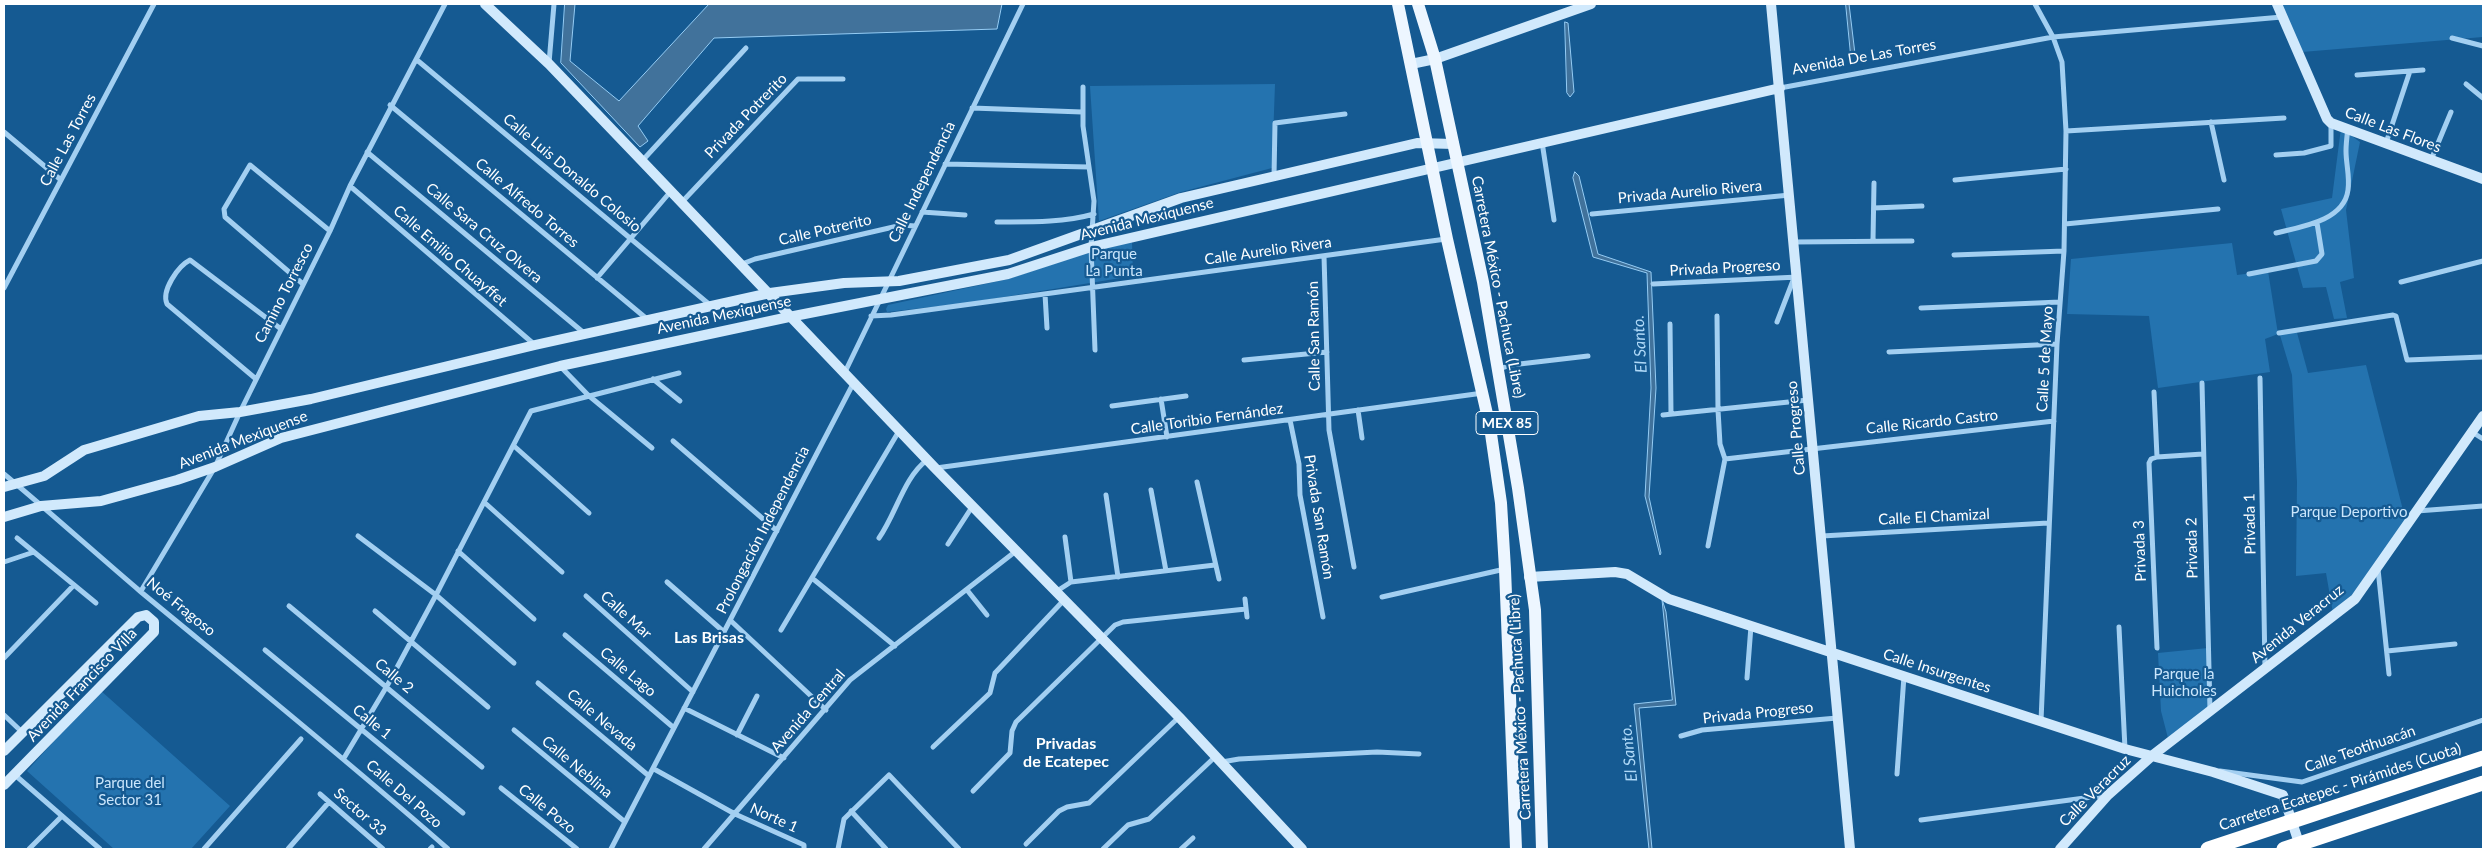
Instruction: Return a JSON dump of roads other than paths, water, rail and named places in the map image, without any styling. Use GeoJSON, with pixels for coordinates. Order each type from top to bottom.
{"type":"FeatureCollection","features":[{"type":"Feature","properties":{"kind":"highway","name":"Carretera Ecatepec - Pirámides (Cuota)"},"geometry":{"type":"LineString","coordinates":[[2208,849],[2483,758]]}},
{"type":"Feature","properties":{"kind":"highway"},"geometry":{"type":"LineString","coordinates":[[2284,849],[2483,783]]}},
{"type":"Feature","properties":{"kind":"main road"},"geometry":{"type":"LineString","coordinates":[[485,4],[549,64],[770,293],[789,316],[854,382],[926,460],[1065,599],[1179,717],[1302,849]]}},
{"type":"Feature","properties":{"kind":"main road","name":"Carretera México - Pachuca (Libre)"},"geometry":{"type":"LineString","coordinates":[[1398,4],[1447,239],[1483,393],[1501,503],[1516,849]]}},
{"type":"Feature","properties":{"kind":"main road","name":"Carretera México - Pachuca (Libre)"},"geometry":{"type":"LineString","coordinates":[[1418,4],[1435,59],[1484,282],[1518,488],[1535,610],[1542,849]]}},
{"type":"Feature","properties":{"kind":"main road"},"geometry":{"type":"LineString","coordinates":[[1412,64],[1435,59],[1566,8],[1591,4]]}},
{"type":"Feature","properties":{"kind":"main road","name":"Calle Progreso"},"geometry":{"type":"LineString","coordinates":[[1771,4],[1850,849]]}},
{"type":"Feature","properties":{"kind":"main road","name":"Calle Las Flores"},"geometry":{"type":"LineString","coordinates":[[2277,4],[2327,119],[2331,123],[2348,127],[2483,179]]}},
{"type":"Feature","properties":{"kind":"main road","name":"Avenida De Las Torres"},"geometry":{"type":"LineString","coordinates":[[1457,161],[1780,88]]}},
{"type":"Feature","properties":{"kind":"main road","name":"Avenida Mexiquense"},"geometry":{"type":"LineString","coordinates":[[4,487],[44,476],[84,450],[199,416],[240,412],[311,399],[535,345],[770,293],[844,283],[887,283],[1010,260],[1181,198],[1417,143],[1454,144]]}},
{"type":"Feature","properties":{"kind":"main road","name":"Avenida Mexiquense"},"geometry":{"type":"LineString","coordinates":[[4,517],[41,506],[101,501],[216,467],[281,438],[560,366],[789,316],[1008,274],[1091,247],[1457,161]]}},
{"type":"Feature","properties":{"kind":"main road","name":"Avenida Veracruz"},"geometry":{"type":"LineString","coordinates":[[2153,756],[2355,599],[2483,416]]}},
{"type":"Feature","properties":{"kind":"main road","name":"Calle Insurgentes"},"geometry":{"type":"LineString","coordinates":[[1529,577],[1615,572],[1628,574],[1669,599],[2125,749],[2213,772],[2283,795],[2301,849]]}},
{"type":"Feature","properties":{"kind":"main road","name":"Avenida Francisco Villa"},"geometry":{"type":"LineString","coordinates":[[4,751],[138,616],[146,616],[154,622],[154,632],[4,785]]}},
{"type":"Feature","properties":{"kind":"main road","name":"Calle Veracruz"},"geometry":{"type":"LineString","coordinates":[[2060,849],[2108,795],[2153,756]]}},
{"type":"Feature","properties":{"kind":"main road"},"geometry":{"type":"LineString","coordinates":[[1290,838],[1291,849]]}},
{"type":"Feature","properties":{"kind":"street","name":"Calle Las Torres"},"geometry":{"type":"LineString","coordinates":[[4,288],[154,4]]}},
{"type":"Feature","properties":{"kind":"street","name":"Camino Torresco"},"geometry":{"type":"LineString","coordinates":[[141,591],[216,467],[240,412],[330,231],[390,104],[417,60],[445,4]]}},
{"type":"Feature","properties":{"kind":"street"},"geometry":{"type":"LineString","coordinates":[[549,64],[554,4]]}},
{"type":"Feature","properties":{"kind":"street","name":"Calle Independencia"},"geometry":{"type":"LineString","coordinates":[[844,372],[1023,4]]}},
{"type":"Feature","properties":{"kind":"street","name":"Calle 5 de Mayo"},"geometry":{"type":"LineString","coordinates":[[2035,4],[2053,38],[2062,62],[2066,131],[2064,251],[2057,344],[2040,721]]}},
{"type":"Feature","properties":{"kind":"street","name":"Avenida De Las Torres"},"geometry":{"type":"LineString","coordinates":[[1780,88],[2053,38],[2283,17]]}},
{"type":"Feature","properties":{"kind":"street"},"geometry":{"type":"LineString","coordinates":[[2452,38],[2483,46]]}},
{"type":"Feature","properties":{"kind":"street"},"geometry":{"type":"LineString","coordinates":[[642,161],[746,48]]}},
{"type":"Feature","properties":{"kind":"street","name":"Calle Luis Donaldo Colosio"},"geometry":{"type":"LineString","coordinates":[[417,60],[711,306]]}},
{"type":"Feature","properties":{"kind":"street"},"geometry":{"type":"LineString","coordinates":[[2357,75],[2423,70]]}},
{"type":"Feature","properties":{"kind":"street"},"geometry":{"type":"LineString","coordinates":[[2386,143],[2410,71]]}},
{"type":"Feature","properties":{"kind":"street","name":"Privada Potrerito"},"geometry":{"type":"LineString","coordinates":[[682,202],[798,78],[843,79]]}},
{"type":"Feature","properties":{"kind":"street"},"geometry":{"type":"LineString","coordinates":[[2466,84],[2483,98]]}},
{"type":"Feature","properties":{"kind":"street"},"geometry":{"type":"LineString","coordinates":[[1083,87],[1082,112],[1094,214],[1091,247],[1095,350]]}},
{"type":"Feature","properties":{"kind":"street","name":"Calle Alfredo Torres"},"geometry":{"type":"LineString","coordinates":[[390,104],[648,320]]}},
{"type":"Feature","properties":{"kind":"street"},"geometry":{"type":"LineString","coordinates":[[972,108],[1082,112]]}},
{"type":"Feature","properties":{"kind":"street"},"geometry":{"type":"LineString","coordinates":[[2431,160],[2451,112]]}},
{"type":"Feature","properties":{"kind":"street"},"geometry":{"type":"LineString","coordinates":[[1274,176],[1275,123],[1345,114]]}},
{"type":"Feature","properties":{"kind":"street"},"geometry":{"type":"LineString","coordinates":[[2066,131],[2284,118]]}},
{"type":"Feature","properties":{"kind":"street"},"geometry":{"type":"LineString","coordinates":[[2211,122],[2224,180]]}},
{"type":"Feature","properties":{"kind":"street"},"geometry":{"type":"LineString","coordinates":[[2276,155],[2304,153],[2331,146],[2331,123]]}},
{"type":"Feature","properties":{"kind":"street"},"geometry":{"type":"LineString","coordinates":[[2276,233],[2316,223],[2338,209],[2346,200],[2349,188],[2346,152],[2348,127]]}},
{"type":"Feature","properties":{"kind":"street"},"geometry":{"type":"LineString","coordinates":[[4,132],[60,180]]}},
{"type":"Feature","properties":{"kind":"street"},"geometry":{"type":"LineString","coordinates":[[1542,142],[1554,220]]}},
{"type":"Feature","properties":{"kind":"street","name":"Calle Sara Cruz Olvera"},"geometry":{"type":"LineString","coordinates":[[367,152],[585,334]]}},
{"type":"Feature","properties":{"kind":"street"},"geometry":{"type":"LineString","coordinates":[[945,164],[1089,167]]}},
{"type":"Feature","properties":{"kind":"street"},"geometry":{"type":"LineString","coordinates":[[303,284],[222,213],[250,165],[330,231]]}},
{"type":"Feature","properties":{"kind":"street"},"geometry":{"type":"LineString","coordinates":[[1955,180],[2066,169]]}},
{"type":"Feature","properties":{"kind":"street"},"geometry":{"type":"LineString","coordinates":[[1872,240],[1874,183]]}},
{"type":"Feature","properties":{"kind":"street","name":"Calle Emilio Chuayffet"},"geometry":{"type":"LineString","coordinates":[[350,186],[535,345]]}},
{"type":"Feature","properties":{"kind":"street"},"geometry":{"type":"LineString","coordinates":[[597,278],[629,237],[671,191]]}},
{"type":"Feature","properties":{"kind":"street","name":"Privada Aurelio Rivera"},"geometry":{"type":"LineString","coordinates":[[1592,214],[1790,195]]}},
{"type":"Feature","properties":{"kind":"street"},"geometry":{"type":"LineString","coordinates":[[1874,208],[1922,206]]}},
{"type":"Feature","properties":{"kind":"street"},"geometry":{"type":"LineString","coordinates":[[2065,224],[2218,209]]}},
{"type":"Feature","properties":{"kind":"street"},"geometry":{"type":"LineString","coordinates":[[922,212],[965,215]]}},
{"type":"Feature","properties":{"kind":"street"},"geometry":{"type":"LineString","coordinates":[[996,222],[1038,222],[1080,218],[1094,214]]}},
{"type":"Feature","properties":{"kind":"street"},"geometry":{"type":"LineString","coordinates":[[2249,274],[2316,261],[2322,254],[2316,223]]}},
{"type":"Feature","properties":{"kind":"street","name":"Calle Potrerito"},"geometry":{"type":"LineString","coordinates":[[742,264],[755,259],[902,225],[914,226]]}},
{"type":"Feature","properties":{"kind":"street","name":"Calle Aurelio Rivera"},"geometry":{"type":"LineString","coordinates":[[871,316],[891,316],[1447,239]]}},
{"type":"Feature","properties":{"kind":"street","name":"Privada Progreso"},"geometry":{"type":"LineString","coordinates":[[1794,242],[1912,241]]}},
{"type":"Feature","properties":{"kind":"street"},"geometry":{"type":"LineString","coordinates":[[1954,255],[2064,251]]}},
{"type":"Feature","properties":{"kind":"street","name":"Calle San Ramón"},"geometry":{"type":"LineString","coordinates":[[1324,256],[1329,430],[1354,567]]}},
{"type":"Feature","properties":{"kind":"street"},"geometry":{"type":"LineString","coordinates":[[256,379],[167,304],[165,292],[184,263],[190,260],[281,328]]}},
{"type":"Feature","properties":{"kind":"street"},"geometry":{"type":"LineString","coordinates":[[2401,282],[2483,261]]}},
{"type":"Feature","properties":{"kind":"street"},"geometry":{"type":"LineString","coordinates":[[1777,322],[1797,276]]}},
{"type":"Feature","properties":{"kind":"street","name":"Privada Progreso"},"geometry":{"type":"LineString","coordinates":[[1653,284],[1797,276]]}},
{"type":"Feature","properties":{"kind":"street"},"geometry":{"type":"LineString","coordinates":[[1045,294],[1047,328]]}},
{"type":"Feature","properties":{"kind":"street"},"geometry":{"type":"LineString","coordinates":[[1921,308],[2060,302]]}},
{"type":"Feature","properties":{"kind":"street"},"geometry":{"type":"LineString","coordinates":[[2279,333],[2393,314],[2396,316],[2407,360],[2483,357]]}},
{"type":"Feature","properties":{"kind":"street"},"geometry":{"type":"LineString","coordinates":[[1708,546],[1725,459],[1720,444],[1718,410],[1717,316]]}},
{"type":"Feature","properties":{"kind":"street"},"geometry":{"type":"LineString","coordinates":[[1670,324],[1671,414]]}},
{"type":"Feature","properties":{"kind":"street"},"geometry":{"type":"LineString","coordinates":[[1889,352],[2057,344]]}},
{"type":"Feature","properties":{"kind":"street"},"geometry":{"type":"LineString","coordinates":[[1244,360],[1327,352]]}},
{"type":"Feature","properties":{"kind":"street"},"geometry":{"type":"LineString","coordinates":[[1497,369],[1511,365],[1588,356]]}},
{"type":"Feature","properties":{"kind":"street"},"geometry":{"type":"LineString","coordinates":[[560,366],[588,395],[652,448]]}},
{"type":"Feature","properties":{"kind":"street"},"geometry":{"type":"LineString","coordinates":[[344,758],[387,686],[436,596],[531,411],[678,373]]}},
{"type":"Feature","properties":{"kind":"street","name":"Privada 1"},"geometry":{"type":"LineString","coordinates":[[2260,378],[2265,669]]}},
{"type":"Feature","properties":{"kind":"street"},"geometry":{"type":"LineString","coordinates":[[653,380],[680,401]]}},
{"type":"Feature","properties":{"kind":"street","name":"Prolongación Independencia"},"geometry":{"type":"LineString","coordinates":[[611,849],[854,382]]}},
{"type":"Feature","properties":{"kind":"street","name":"Privada 2"},"geometry":{"type":"LineString","coordinates":[[2202,383],[2210,712]]}},
{"type":"Feature","properties":{"kind":"street","name":"Privada 3"},"geometry":{"type":"LineString","coordinates":[[2154,392],[2157,457],[2151,459],[2149,463],[2157,648]]}},
{"type":"Feature","properties":{"kind":"street","name":"Calle Toribio Fernández"},"geometry":{"type":"LineString","coordinates":[[934,468],[1483,393]]}},
{"type":"Feature","properties":{"kind":"street"},"geometry":{"type":"LineString","coordinates":[[1112,406],[1186,396]]}},
{"type":"Feature","properties":{"kind":"street"},"geometry":{"type":"LineString","coordinates":[[1161,399],[1166,437]]}},
{"type":"Feature","properties":{"kind":"street"},"geometry":{"type":"LineString","coordinates":[[1663,415],[1809,400]]}},
{"type":"Feature","properties":{"kind":"street"},"geometry":{"type":"LineString","coordinates":[[1358,410],[1362,438]]}},
{"type":"Feature","properties":{"kind":"street","name":"Privada San Ramón"},"geometry":{"type":"LineString","coordinates":[[1290,420],[1299,464],[1300,495],[1323,617]]}},
{"type":"Feature","properties":{"kind":"street","name":"Calle Ricardo Castro"},"geometry":{"type":"LineString","coordinates":[[1725,459],[2054,421]]}},
{"type":"Feature","properties":{"kind":"street"},"geometry":{"type":"LineString","coordinates":[[781,630],[899,431]]}},
{"type":"Feature","properties":{"kind":"street"},"geometry":{"type":"LineString","coordinates":[[2472,432],[2483,439]]}},
{"type":"Feature","properties":{"kind":"street"},"geometry":{"type":"LineString","coordinates":[[673,441],[777,531]]}},
{"type":"Feature","properties":{"kind":"street"},"geometry":{"type":"LineString","coordinates":[[514,446],[589,513]]}},
{"type":"Feature","properties":{"kind":"street"},"geometry":{"type":"LineString","coordinates":[[2157,457],[2203,454]]}},
{"type":"Feature","properties":{"kind":"street"},"geometry":{"type":"LineString","coordinates":[[879,538],[895,512],[917,467],[926,460]]}},
{"type":"Feature","properties":{"kind":"street","name":"Noé Fragoso"},"geometry":{"type":"LineString","coordinates":[[4,474],[141,591],[344,758]]}},
{"type":"Feature","properties":{"kind":"street"},"geometry":{"type":"LineString","coordinates":[[1197,482],[1219,579]]}},
{"type":"Feature","properties":{"kind":"street"},"geometry":{"type":"LineString","coordinates":[[1151,490],[1166,571]]}},
{"type":"Feature","properties":{"kind":"street"},"geometry":{"type":"LineString","coordinates":[[1106,495],[1118,577]]}},
{"type":"Feature","properties":{"kind":"street"},"geometry":{"type":"LineString","coordinates":[[484,502],[562,572]]}},
{"type":"Feature","properties":{"kind":"street"},"geometry":{"type":"LineString","coordinates":[[948,544],[972,506]]}},
{"type":"Feature","properties":{"kind":"street"},"geometry":{"type":"LineString","coordinates":[[2417,511],[2483,506]]}},
{"type":"Feature","properties":{"kind":"street","name":"Calle El Chamizal"},"geometry":{"type":"LineString","coordinates":[[1822,536],[2048,522]]}},
{"type":"Feature","properties":{"kind":"street"},"geometry":{"type":"LineString","coordinates":[[358,536],[436,596],[514,663]]}},
{"type":"Feature","properties":{"kind":"street"},"geometry":{"type":"LineString","coordinates":[[1065,537],[1071,582]]}},
{"type":"Feature","properties":{"kind":"street"},"geometry":{"type":"LineString","coordinates":[[17,538],[96,603]]}},
{"type":"Feature","properties":{"kind":"street","name":"Avenida Central"},"geometry":{"type":"LineString","coordinates":[[704,849],[850,680],[1016,550]]}},
{"type":"Feature","properties":{"kind":"street"},"geometry":{"type":"LineString","coordinates":[[458,551],[534,618]]}},
{"type":"Feature","properties":{"kind":"street"},"geometry":{"type":"LineString","coordinates":[[5,563],[34,552]]}},
{"type":"Feature","properties":{"kind":"street"},"geometry":{"type":"LineString","coordinates":[[1057,591],[1071,582],[1215,565]]}},
{"type":"Feature","properties":{"kind":"street"},"geometry":{"type":"LineString","coordinates":[[2378,566],[2390,674]]}},
{"type":"Feature","properties":{"kind":"street"},"geometry":{"type":"LineString","coordinates":[[1382,597],[1505,569]]}},
{"type":"Feature","properties":{"kind":"street"},"geometry":{"type":"LineString","coordinates":[[812,578],[895,646]]}},
{"type":"Feature","properties":{"kind":"street"},"geometry":{"type":"LineString","coordinates":[[667,582],[724,632]]}},
{"type":"Feature","properties":{"kind":"street"},"geometry":{"type":"LineString","coordinates":[[4,658],[74,585]]}},
{"type":"Feature","properties":{"kind":"street"},"geometry":{"type":"LineString","coordinates":[[967,590],[987,615]]}},
{"type":"Feature","properties":{"kind":"street","name":"Calle Mar"},"geometry":{"type":"LineString","coordinates":[[586,596],[693,692]]}},
{"type":"Feature","properties":{"kind":"street"},"geometry":{"type":"LineString","coordinates":[[933,747],[990,693],[995,673],[1065,599]]}},
{"type":"Feature","properties":{"kind":"street"},"geometry":{"type":"LineString","coordinates":[[1245,599],[1247,618]]}},
{"type":"Feature","properties":{"kind":"street","name":"Calle 2"},"geometry":{"type":"LineString","coordinates":[[289,606],[482,767]]}},
{"type":"Feature","properties":{"kind":"street"},"geometry":{"type":"LineString","coordinates":[[973,790],[1010,753],[1012,731],[1016,722],[1115,625],[1123,622],[1246,609]]}},
{"type":"Feature","properties":{"kind":"street"},"geometry":{"type":"LineString","coordinates":[[375,611],[488,707]]}},
{"type":"Feature","properties":{"kind":"street"},"geometry":{"type":"LineString","coordinates":[[730,620],[826,710]]}},
{"type":"Feature","properties":{"kind":"street"},"geometry":{"type":"LineString","coordinates":[[1747,678],[1752,626]]}},
{"type":"Feature","properties":{"kind":"street"},"geometry":{"type":"LineString","coordinates":[[2119,627],[2125,749]]}},
{"type":"Feature","properties":{"kind":"street","name":"Calle Lago"},"geometry":{"type":"LineString","coordinates":[[565,634],[674,728]]}},
{"type":"Feature","properties":{"kind":"street"},"geometry":{"type":"LineString","coordinates":[[2387,650],[2455,644]]}},
{"type":"Feature","properties":{"kind":"street","name":"Calle 1"},"geometry":{"type":"LineString","coordinates":[[265,650],[463,813]]}},
{"type":"Feature","properties":{"kind":"street"},"geometry":{"type":"LineString","coordinates":[[1897,774],[1904,676]]}},
{"type":"Feature","properties":{"kind":"street","name":"Calle Nevada"},"geometry":{"type":"LineString","coordinates":[[538,683],[649,776]]}},
{"type":"Feature","properties":{"kind":"street"},"geometry":{"type":"LineString","coordinates":[[737,735],[757,696]]}},
{"type":"Feature","properties":{"kind":"street"},"geometry":{"type":"LineString","coordinates":[[684,708],[784,758]]}},
{"type":"Feature","properties":{"kind":"street"},"geometry":{"type":"LineString","coordinates":[[4,715],[22,732]]}},
{"type":"Feature","properties":{"kind":"street"},"geometry":{"type":"LineString","coordinates":[[1026,844],[1059,811],[1067,807],[1088,804],[1096,798],[1179,717]]}},
{"type":"Feature","properties":{"kind":"street","name":"Privada Progreso"},"geometry":{"type":"LineString","coordinates":[[1681,736],[1702,730],[1837,718]]}},
{"type":"Feature","properties":{"kind":"street","name":"Calle Teotihuacán"},"geometry":{"type":"LineString","coordinates":[[2213,772],[2227,770],[2302,782],[2483,720]]}},
{"type":"Feature","properties":{"kind":"street","name":"Calle Neblina"},"geometry":{"type":"LineString","coordinates":[[514,730],[625,822]]}},
{"type":"Feature","properties":{"kind":"street"},"geometry":{"type":"LineString","coordinates":[[204,849],[301,739]]}},
{"type":"Feature","properties":{"kind":"street"},"geometry":{"type":"LineString","coordinates":[[1103,849],[1128,825],[1149,819],[1219,759],[1377,752],[1419,754]]}},
{"type":"Feature","properties":{"kind":"street","name":"Calle Del Pozo"},"geometry":{"type":"LineString","coordinates":[[344,758],[448,849]]}},
{"type":"Feature","properties":{"kind":"street","name":"Norte 1"},"geometry":{"type":"LineString","coordinates":[[654,769],[735,814],[804,847]]}},
{"type":"Feature","properties":{"kind":"street"},"geometry":{"type":"LineString","coordinates":[[15,775],[100,849]]}},
{"type":"Feature","properties":{"kind":"street"},"geometry":{"type":"LineString","coordinates":[[838,849],[844,819],[889,775],[958,849]]}},
{"type":"Feature","properties":{"kind":"street","name":"Calle Pozo"},"geometry":{"type":"LineString","coordinates":[[501,788],[577,849]]}},
{"type":"Feature","properties":{"kind":"street","name":"Sector 33"},"geometry":{"type":"LineString","coordinates":[[320,794],[383,849]]}},
{"type":"Feature","properties":{"kind":"street"},"geometry":{"type":"LineString","coordinates":[[1921,820],[2108,795]]}},
{"type":"Feature","properties":{"kind":"street"},"geometry":{"type":"LineString","coordinates":[[289,849],[328,802]]}},
{"type":"Feature","properties":{"kind":"street"},"geometry":{"type":"LineString","coordinates":[[851,811],[886,849]]}},
{"type":"Feature","properties":{"kind":"street"},"geometry":{"type":"LineString","coordinates":[[30,849],[62,816]]}},
{"type":"Feature","properties":{"kind":"street"},"geometry":{"type":"LineString","coordinates":[[1181,849],[1193,838]]}},
{"type":"Feature","properties":{"kind":"district","name":"Las Brisas"},"geometry":{"type":"Point","coordinates":[709,638]}},
{"type":"Feature","properties":{"kind":"district","name":"Privadas de Ecatepec"},"geometry":{"type":"Point","coordinates":[1066,753]}},
{"type":"Feature","properties":{"kind":"park label","name":"Parque La Punta"},"geometry":{"type":"Point","coordinates":[1114,262]}},
{"type":"Feature","properties":{"kind":"park label","name":"Parque Deportivo"},"geometry":{"type":"Point","coordinates":[2349,512]}},
{"type":"Feature","properties":{"kind":"park label","name":"Parque la Huicholes"},"geometry":{"type":"Point","coordinates":[2184,682]}},
{"type":"Feature","properties":{"kind":"park label","name":"Parque del Sector 31"},"geometry":{"type":"Point","coordinates":[130,792]}},
{"type":"Feature","properties":{"kind":"water label","name":"El Santo."},"geometry":{"type":"Point","coordinates":[1640,344]}},
{"type":"Feature","properties":{"kind":"water label","name":"El Santo."},"geometry":{"type":"Point","coordinates":[1629,753]}}]}
